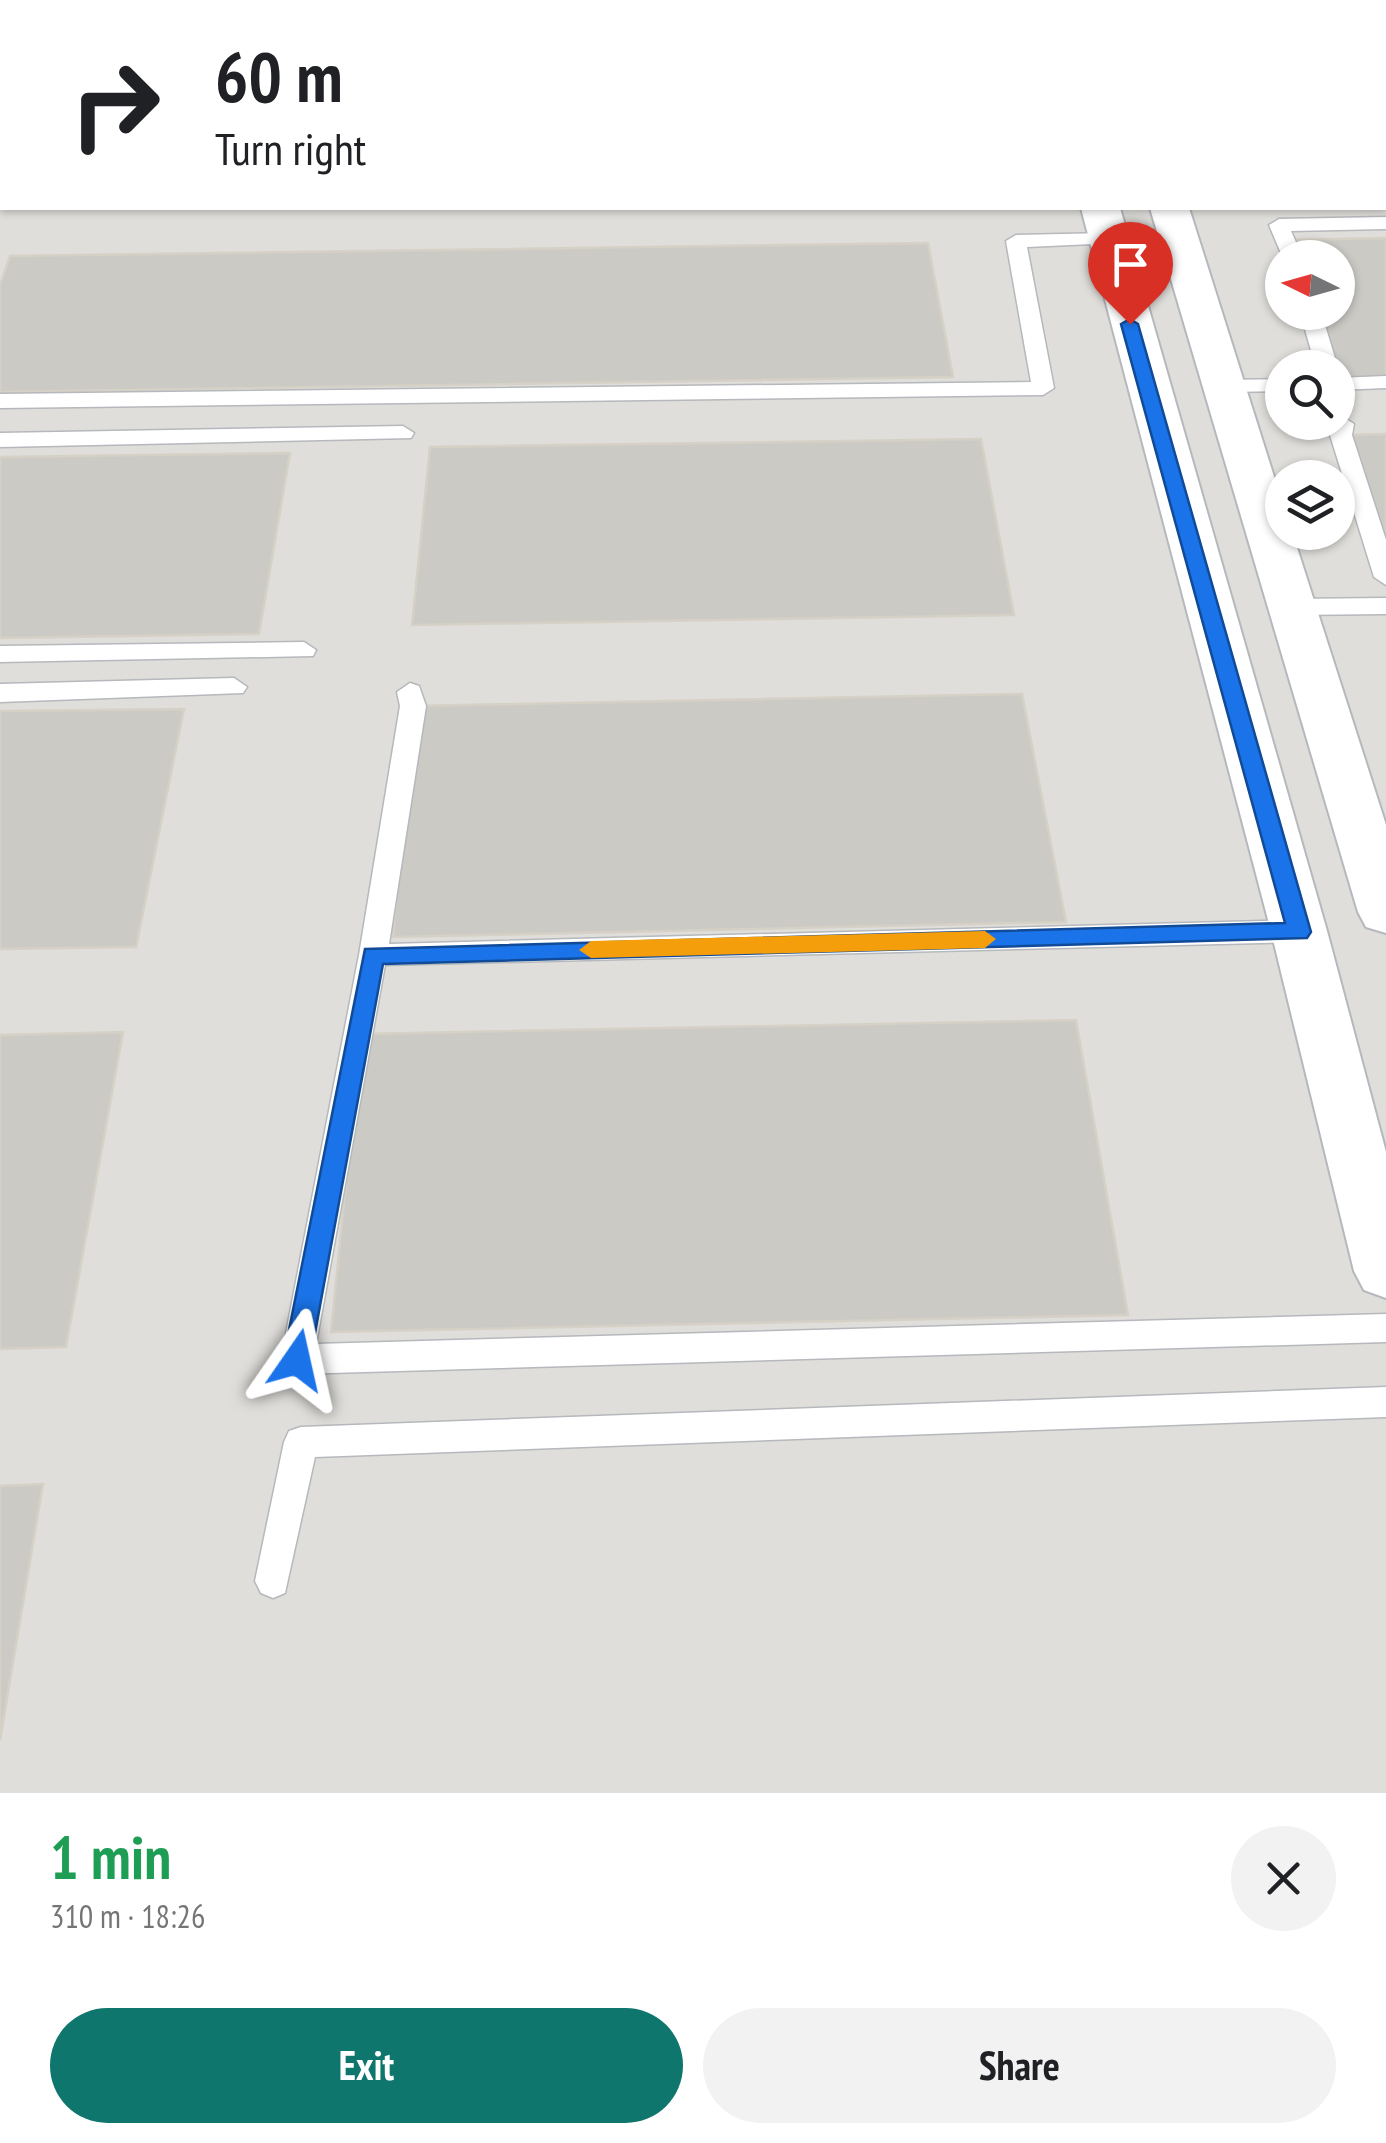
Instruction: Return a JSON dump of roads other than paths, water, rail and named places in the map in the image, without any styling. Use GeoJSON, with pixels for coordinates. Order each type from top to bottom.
{"type":"FeatureCollection","features":[{"type":"Feature","properties":{"kind":"street"},"geometry":{"type":"LineString","coordinates":[[1170,210],[1386,912]]}},
{"type":"Feature","properties":{"kind":"street"},"geometry":{"type":"LineString","coordinates":[[1104,223],[1299,932],[1386,1271]]}},
{"type":"Feature","properties":{"kind":"street"},"geometry":{"type":"LineString","coordinates":[[1123,297],[1198,296]]}},
{"type":"Feature","properties":{"kind":"street"},"geometry":{"type":"LineString","coordinates":[[1143,372],[1224,379]]}},
{"type":"Feature","properties":{"kind":"lane"},"geometry":{"type":"LineString","coordinates":[[0,401],[1043,388],[1016,241],[1104,223]]}},
{"type":"Feature","properties":{"kind":"lane"},"geometry":{"type":"LineString","coordinates":[[1285,240],[1279,225],[1386,223]]}},
{"type":"Feature","properties":{"kind":"lane"},"geometry":{"type":"LineString","coordinates":[[1224,379],[1265,383]]}},
{"type":"Feature","properties":{"kind":"lane"},"geometry":{"type":"LineString","coordinates":[[1355,383],[1386,382]]}},
{"type":"Feature","properties":{"kind":"lane"},"geometry":{"type":"LineString","coordinates":[[0,440],[403,434]]}},
{"type":"Feature","properties":{"kind":"lane"},"geometry":{"type":"LineString","coordinates":[[1343,440],[1386,577]]}},
{"type":"Feature","properties":{"kind":"lane"},"geometry":{"type":"LineString","coordinates":[[1294,608],[1386,606]]}},
{"type":"Feature","properties":{"kind":"lane"},"geometry":{"type":"LineString","coordinates":[[0,654],[304,650]]}},
{"type":"Feature","properties":{"kind":"lane"},"geometry":{"type":"LineString","coordinates":[[0,693],[234,687]]}},
{"type":"Feature","properties":{"kind":"lane"},"geometry":{"type":"LineString","coordinates":[[410,692],[413,706],[373,955],[297,1360],[1386,1328]]}},
{"type":"Feature","properties":{"kind":"lane"},"geometry":{"type":"LineString","coordinates":[[373,955],[1299,932]]}},
{"type":"Feature","properties":{"kind":"lane"},"geometry":{"type":"LineString","coordinates":[[273,1581],[301,1442],[1386,1402]]}}]}
